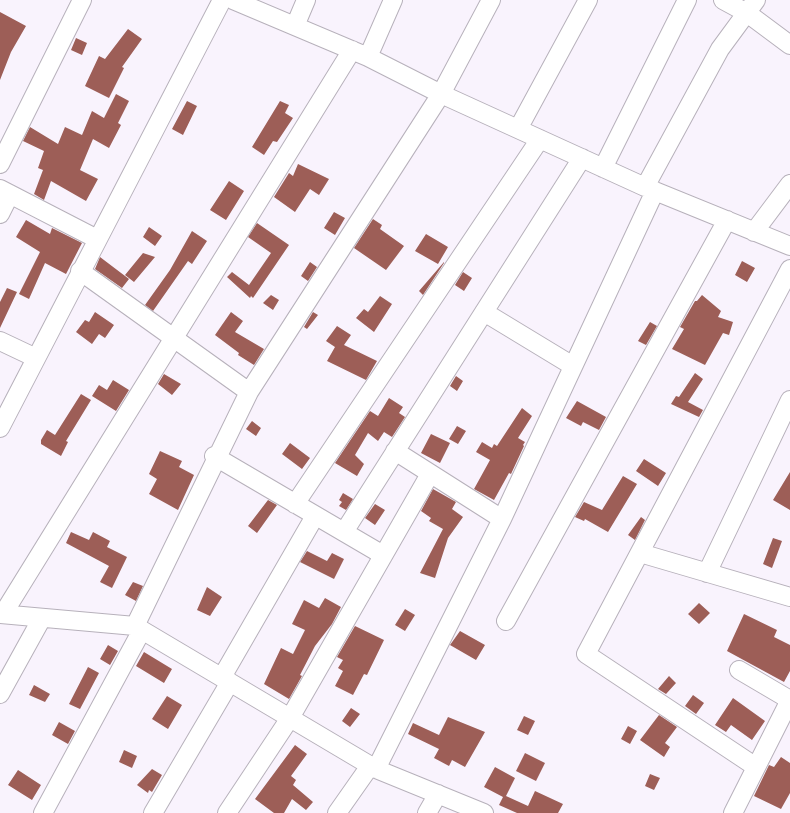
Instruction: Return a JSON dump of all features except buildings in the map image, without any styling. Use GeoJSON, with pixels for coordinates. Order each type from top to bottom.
{"type":"FeatureCollection","features":[{"type":"Feature","properties":{"kind":"street"},"geometry":{"type":"LineString","coordinates":[[0,164],[82,0]]}},
{"type":"Feature","properties":{"kind":"street"},"geometry":{"type":"LineString","coordinates":[[0,428],[97,238],[222,0]]}},
{"type":"Feature","properties":{"kind":"street"},"geometry":{"type":"LineString","coordinates":[[233,0],[251,3],[295,26],[368,57],[441,94],[603,168],[650,189],[790,246]]}},
{"type":"Feature","properties":{"kind":"street"},"geometry":{"type":"LineString","coordinates":[[295,26],[306,0]]}},
{"type":"Feature","properties":{"kind":"street"},"geometry":{"type":"LineString","coordinates":[[368,57],[392,0]]}},
{"type":"Feature","properties":{"kind":"street"},"geometry":{"type":"LineString","coordinates":[[43,813],[139,628],[215,457],[249,392],[441,94],[491,0]]}},
{"type":"Feature","properties":{"kind":"street"},"geometry":{"type":"LineString","coordinates":[[518,129],[588,0]]}},
{"type":"Feature","properties":{"kind":"street"},"geometry":{"type":"LineString","coordinates":[[603,168],[687,0]]}},
{"type":"Feature","properties":{"kind":"street"},"geometry":{"type":"LineString","coordinates":[[723,0],[751,6],[790,45]]}},
{"type":"Feature","properties":{"kind":"street"},"geometry":{"type":"LineString","coordinates":[[337,813],[373,767],[502,519],[573,366],[650,189],[720,49],[751,6]]}},
{"type":"Feature","properties":{"kind":"street"},"geometry":{"type":"LineString","coordinates":[[352,50],[1,614],[139,628],[373,767],[484,813]]}},
{"type":"Feature","properties":{"kind":"street"},"geometry":{"type":"LineString","coordinates":[[295,504],[540,139]]}},
{"type":"Feature","properties":{"kind":"street"},"geometry":{"type":"LineString","coordinates":[[344,532],[582,158]]}},
{"type":"Feature","properties":{"kind":"street"},"geometry":{"type":"LineString","coordinates":[[754,232],[790,184]]}},
{"type":"Feature","properties":{"kind":"street"},"geometry":{"type":"LineString","coordinates":[[0,214],[5,192],[97,238]]}},
{"type":"Feature","properties":{"kind":"street"},"geometry":{"type":"LineString","coordinates":[[506,621],[727,220]]}},
{"type":"Feature","properties":{"kind":"street"},"geometry":{"type":"LineString","coordinates":[[756,767],[586,654],[790,269]]}},
{"type":"Feature","properties":{"kind":"street"},"geometry":{"type":"LineString","coordinates":[[80,271],[249,392]]}},
{"type":"Feature","properties":{"kind":"street"},"geometry":{"type":"LineString","coordinates":[[484,312],[573,366]]}},
{"type":"Feature","properties":{"kind":"street"},"geometry":{"type":"LineString","coordinates":[[0,341],[36,358]]}},
{"type":"Feature","properties":{"kind":"street"},"geometry":{"type":"LineString","coordinates":[[707,572],[790,400]]}},
{"type":"Feature","properties":{"kind":"street"},"geometry":{"type":"LineString","coordinates":[[395,451],[502,519]]}},
{"type":"Feature","properties":{"kind":"street"},"geometry":{"type":"LineString","coordinates":[[215,457],[383,555]]}},
{"type":"Feature","properties":{"kind":"street"},"geometry":{"type":"LineString","coordinates":[[227,813],[290,718],[430,474]]}},
{"type":"Feature","properties":{"kind":"street"},"geometry":{"type":"LineString","coordinates":[[153,813],[315,516]]}},
{"type":"Feature","properties":{"kind":"street"},"geometry":{"type":"LineString","coordinates":[[640,553],[790,597]]}},
{"type":"Feature","properties":{"kind":"street"},"geometry":{"type":"LineString","coordinates":[[0,694],[42,618]]}},
{"type":"Feature","properties":{"kind":"street"},"geometry":{"type":"LineString","coordinates":[[734,813],[790,700],[739,670]]}},
{"type":"Feature","properties":{"kind":"street"},"geometry":{"type":"LineString","coordinates":[[428,813],[438,794]]}}]}
